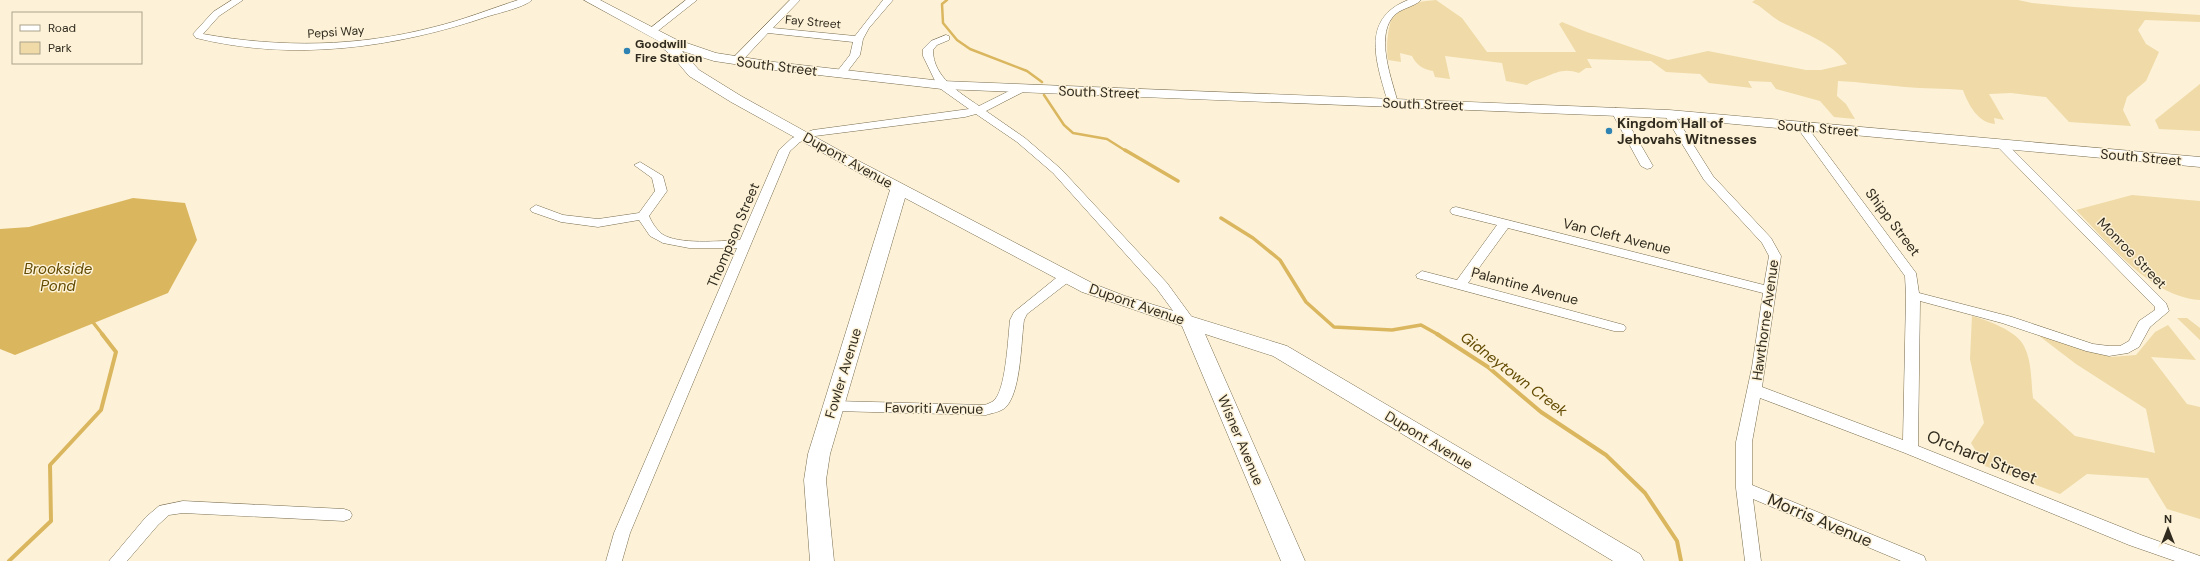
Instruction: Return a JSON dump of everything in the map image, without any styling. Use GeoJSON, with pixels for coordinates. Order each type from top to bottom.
{"type":"FeatureCollection","features":[{"type":"Feature","properties":{"kind":"street","name":"Pepsi Way"},"geometry":{"type":"LineString","coordinates":[[238,0],[216,14],[198,34],[199,36],[288,48],[349,45],[426,32],[527,0]]}},
{"type":"Feature","properties":{"kind":"street"},"geometry":{"type":"LineString","coordinates":[[599,2],[651,32],[692,0]]}},
{"type":"Feature","properties":{"kind":"street"},"geometry":{"type":"LineString","coordinates":[[736,61],[795,0]]}},
{"type":"Feature","properties":{"kind":"street"},"geometry":{"type":"LineString","coordinates":[[840,74],[855,55],[858,39],[865,27],[888,0]]}},
{"type":"Feature","properties":{"kind":"street"},"geometry":{"type":"LineString","coordinates":[[1393,103],[1380,52],[1380,34],[1387,16],[1394,8],[1416,0]]}},
{"type":"Feature","properties":{"kind":"street","name":"Fay Street"},"geometry":{"type":"LineString","coordinates":[[765,30],[800,35],[858,39]]}},
{"type":"Feature","properties":{"kind":"street","name":"South Street"},"geometry":{"type":"LineString","coordinates":[[651,32],[692,51],[736,61],[942,85],[1669,114],[2200,162]]}},
{"type":"Feature","properties":{"kind":"street","name":"Dupont Avenue"},"geometry":{"type":"LineString","coordinates":[[651,32],[678,54],[694,73],[736,99],[899,189],[1066,277],[1119,300],[1187,320],[1280,351],[1632,561]]}},
{"type":"Feature","properties":{"kind":"street"},"geometry":{"type":"LineString","coordinates":[[946,38],[934,43],[928,49],[928,56],[942,85],[1021,140],[1057,171],[1162,286],[1187,320]]}},
{"type":"Feature","properties":{"kind":"street","name":"Thompson Street"},"geometry":{"type":"LineString","coordinates":[[614,561],[622,533],[785,150],[792,143],[804,136],[966,114],[979,110],[1021,89]]}},
{"type":"Feature","properties":{"kind":"street"},"geometry":{"type":"LineString","coordinates":[[1616,111],[1648,166]]}},
{"type":"Feature","properties":{"kind":"street","name":"Hawthorne Avenue"},"geometry":{"type":"LineString","coordinates":[[1669,114],[1708,178],[1773,250],[1775,256],[1755,390],[1744,442],[1744,488],[1753,561]]}},
{"type":"Feature","properties":{"kind":"street","name":"Shipp Street"},"geometry":{"type":"LineString","coordinates":[[1801,126],[1909,271],[1913,295],[1910,449]]}},
{"type":"Feature","properties":{"kind":"street","name":"Monroe Street"},"geometry":{"type":"LineString","coordinates":[[1913,295],[2007,320],[2092,348],[2109,351],[2123,350],[2134,344],[2144,324],[2162,311],[2161,306],[2001,144]]}},
{"type":"Feature","properties":{"kind":"street"},"geometry":{"type":"LineString","coordinates":[[536,209],[562,218],[598,223],[643,216],[661,191],[657,176],[640,165]]}},
{"type":"Feature","properties":{"kind":"street","name":"Fowler Avenue"},"geometry":{"type":"LineString","coordinates":[[822,561],[815,480],[819,454],[899,189]]}},
{"type":"Feature","properties":{"kind":"street","name":"Van Cleft Avenue"},"geometry":{"type":"LineString","coordinates":[[1456,211],[1770,291]]}},
{"type":"Feature","properties":{"kind":"street"},"geometry":{"type":"LineString","coordinates":[[643,216],[652,232],[668,241],[746,244]]}},
{"type":"Feature","properties":{"kind":"street"},"geometry":{"type":"LineString","coordinates":[[1460,284],[1505,223]]}},
{"type":"Feature","properties":{"kind":"street","name":"Palantine Avenue"},"geometry":{"type":"LineString","coordinates":[[1422,275],[1619,328]]}},
{"type":"Feature","properties":{"kind":"street","name":"Favoriti Avenue"},"geometry":{"type":"LineString","coordinates":[[834,406],[986,410],[994,408],[1002,401],[1006,389],[1017,320],[1020,312],[1066,277]]}},
{"type":"Feature","properties":{"kind":"street","name":"Wisner Avenue"},"geometry":{"type":"LineString","coordinates":[[1187,320],[1195,332],[1293,561]]}},
{"type":"Feature","properties":{"kind":"street","name":"Orchard Street"},"geometry":{"type":"LineString","coordinates":[[1755,390],[1910,449],[2136,540],[2194,561]]}},
{"type":"Feature","properties":{"kind":"street","name":"Morris Avenue"},"geometry":{"type":"LineString","coordinates":[[1744,488],[1918,561]]}},
{"type":"Feature","properties":{"kind":"street"},"geometry":{"type":"LineString","coordinates":[[117,561],[152,520],[165,510],[183,507],[344,515]]}},
{"type":"Feature","properties":{"kind":"green space"},"geometry":{"type":"Polygon","coordinates":[[[1436,0],[1462,18],[1487,52],[1576,52],[1559,24],[1562,22],[1668,60],[1708,51],[1806,70],[1821,70],[1847,64],[1841,56],[1826,44],[1779,21],[1752,2],[1755,0],[2018,0],[2032,3],[2074,7],[2200,15],[2200,22],[2145,20],[2138,30],[2146,44],[2159,52],[2146,81],[2127,97],[2123,110],[2131,126],[2069,122],[2046,97],[2011,93],[1989,94],[2004,120],[1994,118],[1995,124],[1989,123],[1974,112],[1963,90],[1912,88],[1838,81],[1837,96],[1846,104],[1855,119],[1834,117],[1820,101],[1776,89],[1771,82],[1748,81],[1752,88],[1709,83],[1700,74],[1666,72],[1651,61],[1587,59],[1592,68],[1586,68],[1579,73],[1569,71],[1557,72],[1533,81],[1527,85],[1506,81],[1502,63],[1445,56],[1450,79],[1435,77],[1433,71],[1421,66],[1412,56],[1400,53],[1401,62],[1388,60],[1387,49],[1389,26],[1394,14],[1398,10],[1411,4],[1436,0]]]}},
{"type":"Feature","properties":{"kind":"green space"},"geometry":{"type":"Polygon","coordinates":[[[2200,84],[2200,131],[2159,129],[2155,120],[2200,84]]]}},
{"type":"Feature","properties":{"kind":"green space"},"geometry":{"type":"Polygon","coordinates":[[[2132,195],[2200,201],[2200,300],[2182,297],[2147,279],[2117,252],[2076,210],[2132,195]]]}},
{"type":"Feature","properties":{"kind":"green space"},"geometry":{"type":"Polygon","coordinates":[[[1972,316],[2001,327],[2020,341],[2027,352],[2031,372],[2033,398],[2075,436],[2155,453],[2146,409],[2076,364],[2038,335],[2111,357],[2136,355],[2155,332],[2168,325],[2196,360],[2151,357],[2187,404],[2200,407],[2200,519],[2167,509],[2148,478],[2087,474],[2060,494],[1985,466],[1971,443],[1984,423],[1970,359],[1972,316]]]}},
{"type":"Feature","properties":{"kind":"green space"},"geometry":{"type":"Polygon","coordinates":[[[2177,318],[2187,318],[2200,328],[2200,340],[2177,318]]]}},
{"type":"Feature","properties":{"kind":"water","name":"Brookside Pond"},"geometry":{"type":"Polygon","coordinates":[[[133,198],[185,203],[197,240],[168,293],[15,355],[0,349],[0,229],[29,227],[133,198]]]}},
{"type":"Feature","properties":{"kind":"waterway","name":"Gidneytown Creek"},"geometry":{"type":"LineString","coordinates":[[947,0],[942,4],[943,23],[957,40],[970,49],[1027,71],[1042,82]]}},
{"type":"Feature","properties":{"kind":"waterway","name":"Gidneytown Creek"},"geometry":{"type":"LineString","coordinates":[[1044,95],[1064,125],[1073,133],[1107,139],[1126,151]]}},
{"type":"Feature","properties":{"kind":"waterway","name":"Gidneytown Creek"},"geometry":{"type":"LineString","coordinates":[[1125,150],[1178,181]]}},
{"type":"Feature","properties":{"kind":"waterway","name":"Gidneytown Creek"},"geometry":{"type":"LineString","coordinates":[[1221,218],[1253,238],[1280,260],[1306,302],[1334,327],[1392,330],[1421,325],[1439,335]]}},
{"type":"Feature","properties":{"kind":"waterway"},"geometry":{"type":"LineString","coordinates":[[92,321],[103,335]]}},
{"type":"Feature","properties":{"kind":"waterway"},"geometry":{"type":"LineString","coordinates":[[9,561],[51,521],[50,465],[101,410],[116,352],[102,334]]}},
{"type":"Feature","properties":{"kind":"waterway","name":"Gidneytown Creek"},"geometry":{"type":"LineString","coordinates":[[1437,334],[1488,367],[1541,412],[1606,455],[1645,493],[1677,541],[1681,561]]}},
{"type":"Feature","properties":{"kind":"place","name":"Goodwill Fire Station"},"geometry":{"type":"Point","coordinates":[627,51]}},
{"type":"Feature","properties":{"kind":"place","name":"Kingdom Hall of Jehovahs Witnesses"},"geometry":{"type":"Point","coordinates":[1609,131]}}]}
